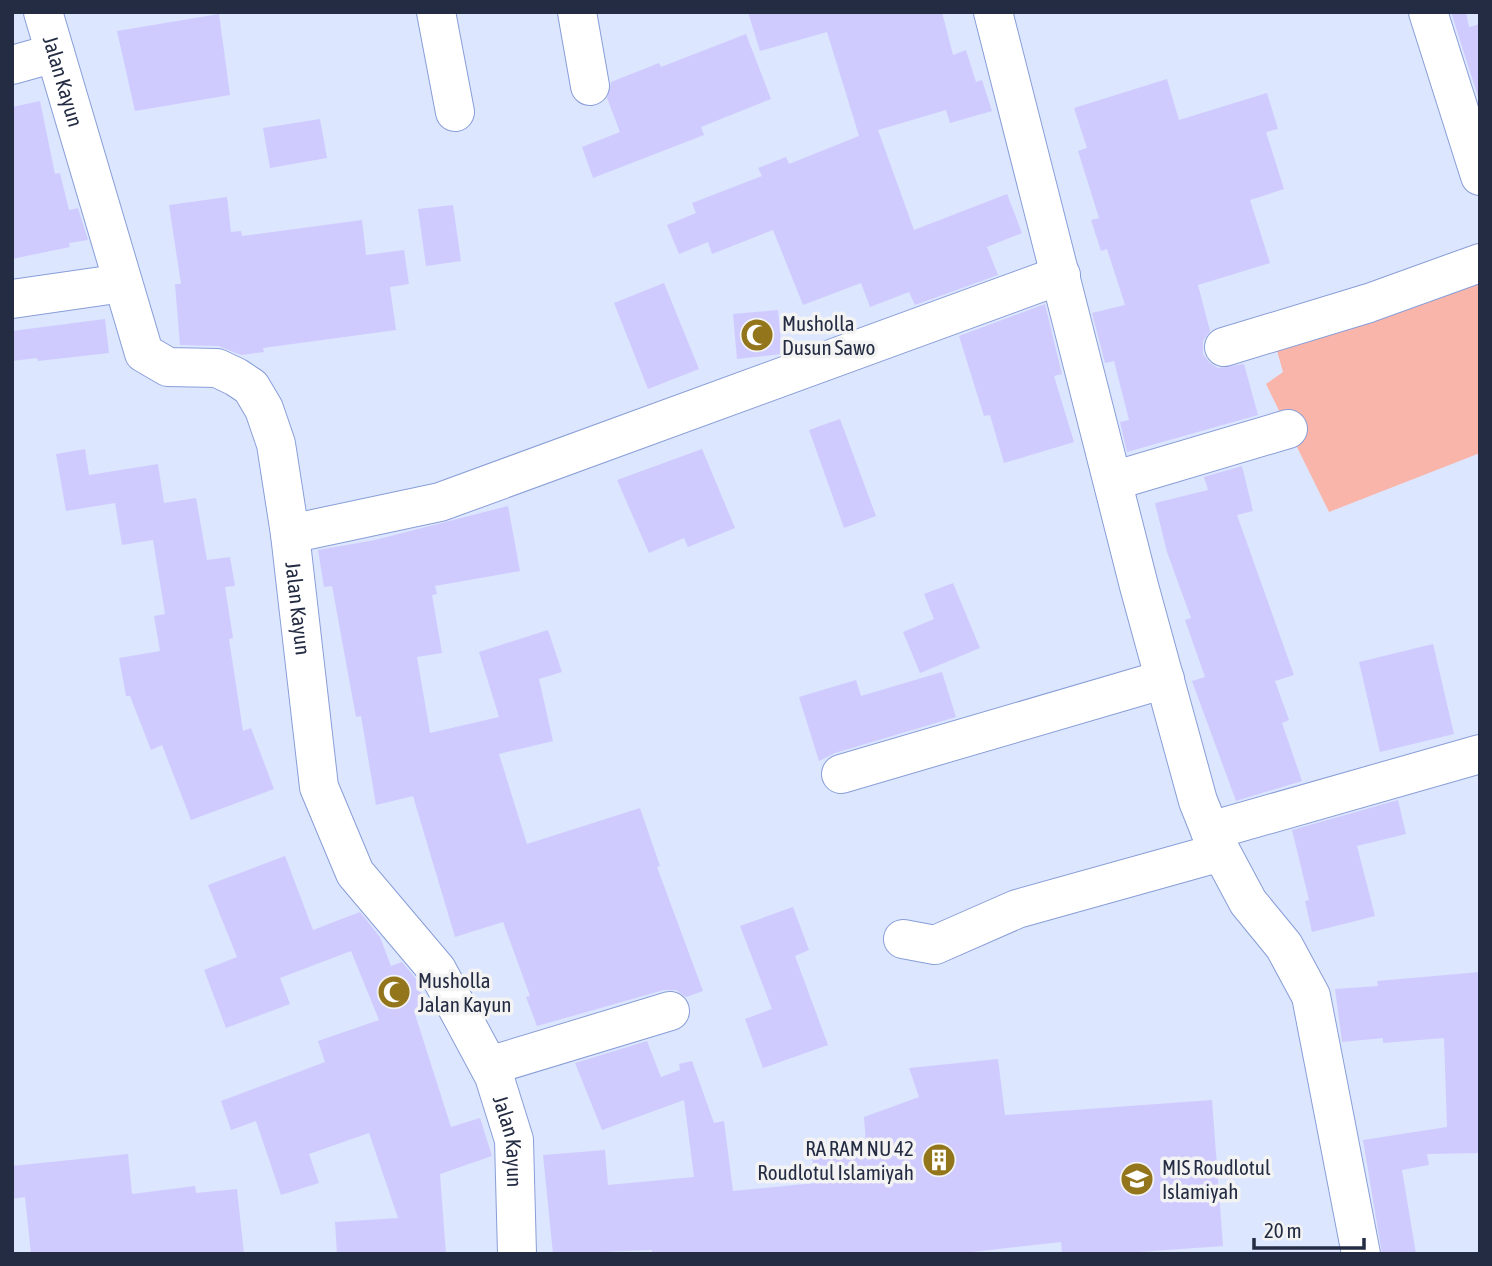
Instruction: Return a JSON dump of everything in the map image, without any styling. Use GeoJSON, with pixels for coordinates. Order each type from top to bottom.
{"type":"FeatureCollection","features":[{"type":"Feature","properties":{"kind":"street","name":"Jalan Kayun"},"geometry":{"type":"LineString","coordinates":[[43,12],[144,353],[153,361],[168,367],[217,368],[251,387],[264,409],[276,444],[290,534],[318,787],[355,873],[437,970],[489,1066],[514,1140],[517,1254]]}},
{"type":"Feature","properties":{"kind":"street"},"geometry":{"type":"LineString","coordinates":[[436,12],[456,112]]}},
{"type":"Feature","properties":{"kind":"street"},"geometry":{"type":"LineString","coordinates":[[577,12],[590,86]]}},
{"type":"Feature","properties":{"kind":"street"},"geometry":{"type":"LineString","coordinates":[[993,12],[1165,679],[1215,842],[1248,902],[1298,968],[1311,996],[1361,1254]]}},
{"type":"Feature","properties":{"kind":"street"},"geometry":{"type":"LineString","coordinates":[[1428,12],[1480,176]]}},
{"type":"Feature","properties":{"kind":"street"},"geometry":{"type":"LineString","coordinates":[[12,65],[55,54]]}},
{"type":"Feature","properties":{"kind":"street"},"geometry":{"type":"LineString","coordinates":[[1224,347],[1369,303],[1480,263]]}},
{"type":"Feature","properties":{"kind":"street"},"geometry":{"type":"LineString","coordinates":[[290,534],[440,502],[1061,275]]}},
{"type":"Feature","properties":{"kind":"street"},"geometry":{"type":"LineString","coordinates":[[12,299],[123,283]]}},
{"type":"Feature","properties":{"kind":"street"},"geometry":{"type":"LineString","coordinates":[[1113,481],[1288,429]]}},
{"type":"Feature","properties":{"kind":"street"},"geometry":{"type":"LineString","coordinates":[[841,774],[1165,679]]}},
{"type":"Feature","properties":{"kind":"street"},"geometry":{"type":"LineString","coordinates":[[903,939],[935,945],[1017,909],[1480,754]]}},
{"type":"Feature","properties":{"kind":"street"},"geometry":{"type":"LineString","coordinates":[[489,1066],[670,1011]]}},
{"type":"Feature","properties":{"kind":"shaded area"},"geometry":{"type":"Polygon","coordinates":[[[1477,278],[1480,286],[1480,453],[1329,512],[1266,384],[1283,372],[1274,340],[1477,278]]]}},
{"type":"Feature","properties":{"kind":"building"},"geometry":{"type":"Polygon","coordinates":[[[748,12],[942,12],[953,55],[966,50],[976,82],[982,80],[992,111],[950,123],[946,110],[878,130],[914,230],[1007,194],[1022,233],[987,247],[998,275],[915,305],[909,292],[870,307],[861,283],[803,305],[773,230],[712,254],[708,242],[679,254],[667,225],[696,213],[692,203],[762,176],[758,168],[786,157],[789,164],[859,136],[827,32],[760,51],[748,12]]]}},
{"type":"Feature","properties":{"kind":"building"},"geometry":{"type":"Polygon","coordinates":[[[1451,12],[1466,12],[1469,27],[1480,24],[1480,103],[1451,12]]]}},
{"type":"Feature","properties":{"kind":"building"},"geometry":{"type":"Polygon","coordinates":[[[219,14],[230,95],[135,111],[117,31],[219,14]]]}},
{"type":"Feature","properties":{"kind":"building"},"geometry":{"type":"Polygon","coordinates":[[[746,34],[771,99],[701,127],[704,135],[593,178],[582,147],[620,132],[607,98],[611,82],[659,63],[661,67],[746,34]]]}},
{"type":"Feature","properties":{"kind":"building"},"geometry":{"type":"Polygon","coordinates":[[[1167,79],[1179,120],[1267,93],[1278,129],[1266,132],[1284,189],[1250,200],[1270,263],[1198,285],[1210,331],[1203,341],[1203,354],[1218,368],[1244,364],[1258,415],[1127,452],[1120,422],[1129,420],[1114,361],[1105,363],[1092,313],[1125,305],[1107,249],[1101,251],[1091,220],[1099,218],[1078,151],[1087,148],[1074,108],[1167,79]]]}},
{"type":"Feature","properties":{"kind":"building"},"geometry":{"type":"Polygon","coordinates":[[[40,101],[55,174],[60,173],[69,210],[78,208],[88,240],[69,243],[70,247],[12,259],[12,107],[40,101]]]}},
{"type":"Feature","properties":{"kind":"building"},"geometry":{"type":"Polygon","coordinates":[[[320,119],[327,158],[270,168],[263,128],[320,119]]]}},
{"type":"Feature","properties":{"kind":"building"},"geometry":{"type":"Polygon","coordinates":[[[227,197],[231,232],[241,231],[242,236],[362,220],[366,255],[404,250],[409,284],[390,287],[396,330],[263,348],[264,352],[241,355],[218,346],[180,345],[175,284],[181,284],[169,205],[227,197]]]}},
{"type":"Feature","properties":{"kind":"building"},"geometry":{"type":"Polygon","coordinates":[[[453,205],[461,261],[426,266],[418,209],[453,205]]]}},
{"type":"Feature","properties":{"kind":"building"},"geometry":{"type":"Polygon","coordinates":[[[664,283],[699,369],[648,389],[614,303],[664,283]]]}},
{"type":"Feature","properties":{"kind":"building"},"geometry":{"type":"Polygon","coordinates":[[[1045,304],[1062,374],[1054,376],[1074,442],[1004,463],[990,415],[984,416],[959,336],[1045,304]]]}},
{"type":"Feature","properties":{"kind":"building","name":"Musholla Dusun Sawo"},"geometry":{"type":"Polygon","coordinates":[[[778,310],[782,354],[737,359],[733,314],[778,310]]]}},
{"type":"Feature","properties":{"kind":"building"},"geometry":{"type":"Polygon","coordinates":[[[105,319],[109,353],[38,361],[37,358],[12,361],[12,331],[105,319]]]}},
{"type":"Feature","properties":{"kind":"building"},"geometry":{"type":"Polygon","coordinates":[[[840,419],[876,516],[844,528],[809,430],[840,419]]]}},
{"type":"Feature","properties":{"kind":"building"},"geometry":{"type":"Polygon","coordinates":[[[85,449],[89,475],[158,464],[164,503],[196,498],[207,560],[230,557],[235,586],[225,587],[233,638],[229,639],[243,731],[251,728],[274,789],[191,820],[162,745],[151,750],[130,696],[126,696],[119,658],[160,651],[154,616],[165,614],[153,540],[122,545],[115,503],[66,511],[56,454],[85,449]]]}},
{"type":"Feature","properties":{"kind":"building"},"geometry":{"type":"Polygon","coordinates":[[[702,449],[735,528],[688,547],[684,538],[649,553],[617,480],[702,449]]]}},
{"type":"Feature","properties":{"kind":"building"},"geometry":{"type":"Polygon","coordinates":[[[1242,466],[1253,511],[1237,515],[1294,675],[1275,681],[1289,720],[1282,723],[1302,781],[1236,801],[1192,681],[1205,677],[1185,620],[1191,618],[1167,552],[1155,503],[1208,490],[1204,477],[1242,466]]]}},
{"type":"Feature","properties":{"kind":"building"},"geometry":{"type":"Polygon","coordinates":[[[508,506],[520,571],[435,586],[437,594],[432,595],[442,653],[417,657],[430,733],[499,717],[479,652],[548,630],[562,672],[539,679],[553,741],[499,754],[527,844],[640,808],[660,866],[657,867],[703,991],[686,997],[676,990],[664,990],[537,1026],[526,997],[530,996],[503,922],[455,937],[413,796],[376,805],[361,716],[356,717],[332,586],[324,587],[318,550],[375,540],[508,506]]]}},
{"type":"Feature","properties":{"kind":"building"},"geometry":{"type":"Polygon","coordinates":[[[953,583],[980,648],[920,673],[903,632],[934,619],[924,594],[953,583]]]}},
{"type":"Feature","properties":{"kind":"building"},"geometry":{"type":"Polygon","coordinates":[[[1433,644],[1454,734],[1380,752],[1359,662],[1433,644]]]}},
{"type":"Feature","properties":{"kind":"building"},"geometry":{"type":"Polygon","coordinates":[[[942,672],[956,717],[835,753],[819,761],[799,697],[856,680],[861,696],[942,672]]]}},
{"type":"Feature","properties":{"kind":"building"},"geometry":{"type":"Polygon","coordinates":[[[1398,800],[1406,834],[1357,846],[1375,916],[1312,932],[1305,901],[1309,900],[1292,830],[1398,800]]]}},
{"type":"Feature","properties":{"kind":"building"},"geometry":{"type":"Polygon","coordinates":[[[285,856],[313,930],[360,912],[380,937],[391,966],[402,962],[416,979],[426,1006],[414,1011],[451,1127],[480,1118],[492,1156],[440,1174],[446,1254],[337,1254],[335,1222],[398,1218],[369,1133],[309,1154],[319,1183],[281,1195],[256,1121],[231,1130],[221,1101],[325,1062],[318,1041],[379,1020],[351,951],[280,978],[290,1004],[226,1028],[204,970],[237,957],[208,885],[285,856]]]}},
{"type":"Feature","properties":{"kind":"building"},"geometry":{"type":"Polygon","coordinates":[[[793,907],[809,950],[795,956],[828,1045],[763,1068],[745,1019],[772,1009],[740,926],[793,907]]]}},
{"type":"Feature","properties":{"kind":"building"},"geometry":{"type":"Polygon","coordinates":[[[1480,972],[1480,1153],[1427,1154],[1429,1165],[1402,1170],[1416,1254],[1382,1254],[1363,1140],[1447,1127],[1444,1038],[1383,1043],[1383,1038],[1342,1042],[1335,989],[1378,986],[1377,981],[1480,972]]]}},
{"type":"Feature","properties":{"kind":"building"},"geometry":{"type":"Polygon","coordinates":[[[647,1041],[661,1077],[680,1070],[679,1064],[692,1061],[714,1123],[724,1121],[733,1191],[815,1183],[811,1147],[866,1143],[864,1117],[919,1097],[909,1068],[998,1059],[1005,1115],[1212,1100],[1223,1246],[1111,1254],[1062,1254],[1061,1242],[955,1254],[652,1254],[652,1250],[553,1254],[543,1155],[605,1150],[608,1185],[694,1177],[684,1100],[602,1130],[575,1063],[647,1041]]]}},
{"type":"Feature","properties":{"kind":"building"},"geometry":{"type":"Polygon","coordinates":[[[128,1154],[132,1194],[195,1186],[196,1193],[237,1189],[244,1254],[31,1254],[25,1197],[12,1199],[12,1166],[128,1154]]]}},
{"type":"Feature","properties":{"kind":"place","name":"Musholla Dusun Sawo"},"geometry":{"type":"Point","coordinates":[757,335]}},
{"type":"Feature","properties":{"kind":"place","name":"Musholla Jalan Kayun"},"geometry":{"type":"Point","coordinates":[394,992]}},
{"type":"Feature","properties":{"kind":"place","name":"RA RAM NU 42 Roudlotul Islamiyah"},"geometry":{"type":"Point","coordinates":[939,1160]}},
{"type":"Feature","properties":{"kind":"place","name":"MIS Roudlotul Islamiyah"},"geometry":{"type":"Point","coordinates":[1137,1179]}}]}
